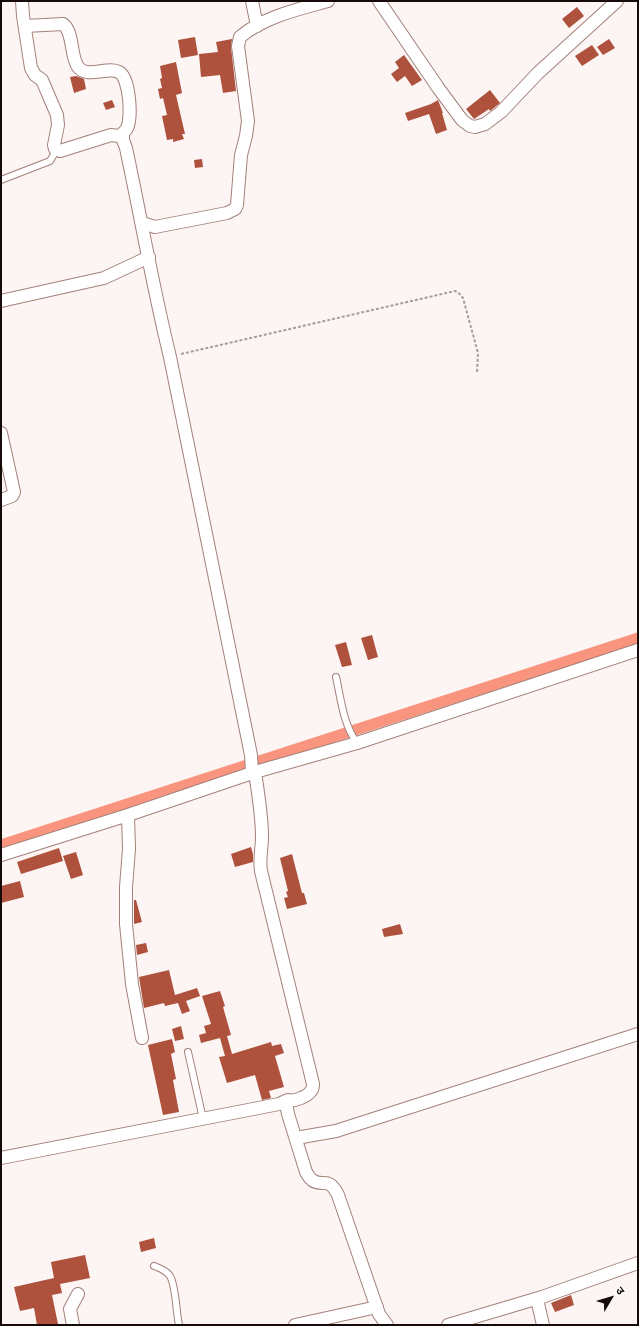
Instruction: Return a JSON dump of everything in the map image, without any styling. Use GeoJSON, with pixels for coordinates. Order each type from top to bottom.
{"type":"FeatureCollection","features":[{"type":"Feature","properties":{"kind":"street"},"geometry":{"type":"LineString","coordinates":[[22,1],[25,26],[32,68],[35,75],[42,80],[57,115],[58,125],[54,147],[56,151],[111,135],[119,136],[123,133],[127,128],[129,110],[126,82],[122,74],[116,71],[88,72],[80,69],[76,63],[68,29],[63,24],[25,26]]}},
{"type":"Feature","properties":{"kind":"street"},"geometry":{"type":"LineString","coordinates":[[252,1],[257,26]]}},
{"type":"Feature","properties":{"kind":"street"},"geometry":{"type":"LineString","coordinates":[[142,223],[155,227],[167,223],[227,213],[231,212],[236,207],[241,155],[248,121],[240,58],[240,37],[257,26],[281,16],[328,1]]}},
{"type":"Feature","properties":{"kind":"street"},"geometry":{"type":"LineString","coordinates":[[379,1],[438,89],[462,120],[475,127],[485,124],[501,112],[538,73],[617,1]]}},
{"type":"Feature","properties":{"kind":"street"},"geometry":{"type":"LineString","coordinates":[[1,1158],[279,1104],[288,1100],[292,1101],[310,1093],[313,1084],[261,871],[260,863],[262,837],[254,772],[170,357],[160,319],[142,223],[123,140],[123,133]]}},
{"type":"Feature","properties":{"kind":"street"},"geometry":{"type":"LineString","coordinates":[[1,301],[104,278],[149,257]]}},
{"type":"Feature","properties":{"kind":"street"},"geometry":{"type":"LineString","coordinates":[[1,433],[14,492],[12,496],[1,500]]}},
{"type":"Feature","properties":{"kind":"street"},"geometry":{"type":"LineString","coordinates":[[1,855],[128,815],[254,772],[638,650]]}},
{"type":"Feature","properties":{"kind":"street"},"geometry":{"type":"LineString","coordinates":[[128,815],[129,849],[126,887],[126,924],[132,984],[142,1038]]}},
{"type":"Feature","properties":{"kind":"street"},"geometry":{"type":"LineString","coordinates":[[296,1138],[336,1131],[638,1034]]}},
{"type":"Feature","properties":{"kind":"street"},"geometry":{"type":"LineString","coordinates":[[288,1100],[287,1108],[306,1172],[314,1181],[328,1183],[331,1185],[338,1195],[379,1314],[387,1325]]}},
{"type":"Feature","properties":{"kind":"street"},"geometry":{"type":"LineString","coordinates":[[448,1325],[536,1299],[638,1263]]}},
{"type":"Feature","properties":{"kind":"street"},"geometry":{"type":"LineString","coordinates":[[73,1325],[70,1309],[78,1294]]}},
{"type":"Feature","properties":{"kind":"street"},"geometry":{"type":"LineString","coordinates":[[536,1299],[543,1325]]}},
{"type":"Feature","properties":{"kind":"street"},"geometry":{"type":"LineString","coordinates":[[295,1325],[377,1307]]}},
{"type":"Feature","properties":{"kind":"lane"},"geometry":{"type":"LineString","coordinates":[[1,180],[50,161],[56,151]]}},
{"type":"Feature","properties":{"kind":"lane"},"geometry":{"type":"LineString","coordinates":[[336,677],[348,729],[355,740]]}},
{"type":"Feature","properties":{"kind":"lane"},"geometry":{"type":"LineString","coordinates":[[188,1052],[203,1119]]}},
{"type":"Feature","properties":{"kind":"lane"},"geometry":{"type":"LineString","coordinates":[[154,1266],[163,1270],[170,1276],[179,1325]]}},
{"type":"Feature","properties":{"kind":"path"},"geometry":{"type":"LineString","coordinates":[[170,357],[455,291],[458,292],[462,298],[478,353],[477,373]]}},
{"type":"Feature","properties":{"kind":"building"},"geometry":{"type":"Polygon","coordinates":[[[577,7],[584,16],[569,28],[562,19],[577,7]]]}},
{"type":"Feature","properties":{"kind":"building"},"geometry":{"type":"Polygon","coordinates":[[[195,37],[198,55],[181,58],[178,40],[195,37]]]}},
{"type":"Feature","properties":{"kind":"building"},"geometry":{"type":"Polygon","coordinates":[[[232,39],[231,47],[236,91],[223,93],[220,75],[201,77],[199,54],[218,52],[216,42],[232,39]]]}},
{"type":"Feature","properties":{"kind":"building"},"geometry":{"type":"Polygon","coordinates":[[[609,39],[615,48],[603,55],[597,47],[609,39]]]}},
{"type":"Feature","properties":{"kind":"building"},"geometry":{"type":"Polygon","coordinates":[[[592,45],[599,55],[582,66],[575,56],[592,45]]]}},
{"type":"Feature","properties":{"kind":"building"},"geometry":{"type":"Polygon","coordinates":[[[404,55],[422,80],[412,86],[405,76],[397,82],[391,74],[399,68],[395,62],[404,55]]]}},
{"type":"Feature","properties":{"kind":"building"},"geometry":{"type":"Polygon","coordinates":[[[176,62],[182,93],[176,95],[185,134],[182,134],[184,139],[173,142],[173,139],[167,140],[162,116],[167,115],[163,98],[160,99],[158,89],[162,88],[160,66],[176,62]]]}},
{"type":"Feature","properties":{"kind":"building"},"geometry":{"type":"Polygon","coordinates":[[[76,76],[84,79],[86,89],[74,93],[70,77],[76,76]]]}},
{"type":"Feature","properties":{"kind":"building"},"geometry":{"type":"Polygon","coordinates":[[[490,90],[500,103],[490,111],[489,109],[474,119],[466,109],[490,90]]]}},
{"type":"Feature","properties":{"kind":"building"},"geometry":{"type":"Polygon","coordinates":[[[112,100],[115,107],[106,110],[103,103],[112,100]]]}},
{"type":"Feature","properties":{"kind":"building"},"geometry":{"type":"Polygon","coordinates":[[[438,100],[447,130],[436,134],[429,114],[408,121],[405,113],[438,100]]]}},
{"type":"Feature","properties":{"kind":"building"},"geometry":{"type":"Polygon","coordinates":[[[202,159],[203,167],[195,168],[194,160],[202,159]]]}},
{"type":"Feature","properties":{"kind":"building"},"geometry":{"type":"Polygon","coordinates":[[[372,635],[378,657],[368,660],[361,638],[372,635]]]}},
{"type":"Feature","properties":{"kind":"building"},"geometry":{"type":"Polygon","coordinates":[[[346,642],[352,665],[342,667],[335,645],[346,642]]]}},
{"type":"Feature","properties":{"kind":"building"},"geometry":{"type":"Polygon","coordinates":[[[251,847],[253,862],[235,867],[231,854],[251,847]]]}},
{"type":"Feature","properties":{"kind":"building"},"geometry":{"type":"Polygon","coordinates":[[[59,848],[63,861],[21,874],[17,862],[59,848]]]}},
{"type":"Feature","properties":{"kind":"building"},"geometry":{"type":"Polygon","coordinates":[[[76,852],[83,875],[71,879],[63,856],[76,852]]]}},
{"type":"Feature","properties":{"kind":"building"},"geometry":{"type":"Polygon","coordinates":[[[292,854],[302,893],[304,893],[307,904],[287,909],[284,898],[288,897],[286,892],[288,891],[280,858],[292,854]]]}},
{"type":"Feature","properties":{"kind":"building"},"geometry":{"type":"Polygon","coordinates":[[[20,881],[24,897],[1,903],[1,886],[20,881]]]}},
{"type":"Feature","properties":{"kind":"building"},"geometry":{"type":"Polygon","coordinates":[[[134,900],[136,900],[142,922],[134,924],[134,900]]]}},
{"type":"Feature","properties":{"kind":"building"},"geometry":{"type":"Polygon","coordinates":[[[400,924],[403,934],[384,937],[382,929],[400,924]]]}},
{"type":"Feature","properties":{"kind":"building"},"geometry":{"type":"Polygon","coordinates":[[[146,943],[148,952],[137,955],[136,945],[146,943]]]}},
{"type":"Feature","properties":{"kind":"building"},"geometry":{"type":"Polygon","coordinates":[[[169,970],[175,995],[197,988],[200,996],[186,1001],[190,1011],[182,1014],[178,1003],[165,1006],[164,1003],[144,1008],[139,977],[169,970]]]}},
{"type":"Feature","properties":{"kind":"building"},"geometry":{"type":"Polygon","coordinates":[[[220,991],[225,1006],[223,1007],[231,1035],[227,1036],[232,1054],[271,1042],[272,1046],[281,1044],[284,1053],[275,1056],[284,1087],[269,1091],[271,1098],[262,1100],[255,1075],[227,1083],[219,1057],[225,1056],[220,1038],[201,1043],[199,1035],[206,1033],[204,1026],[211,1024],[202,996],[220,991]]]}},
{"type":"Feature","properties":{"kind":"building"},"geometry":{"type":"Polygon","coordinates":[[[181,1026],[184,1039],[175,1041],[172,1029],[181,1026]]]}},
{"type":"Feature","properties":{"kind":"building"},"geometry":{"type":"Polygon","coordinates":[[[172,1039],[175,1052],[171,1054],[176,1079],[173,1080],[179,1112],[163,1115],[148,1045],[172,1039]]]}},
{"type":"Feature","properties":{"kind":"building"},"geometry":{"type":"Polygon","coordinates":[[[154,1238],[156,1248],[141,1252],[139,1242],[154,1238]]]}},
{"type":"Feature","properties":{"kind":"building"},"geometry":{"type":"Polygon","coordinates":[[[85,1255],[90,1278],[60,1284],[62,1293],[52,1295],[58,1324],[37,1325],[34,1308],[20,1311],[14,1287],[54,1278],[51,1262],[85,1255]]]}},
{"type":"Feature","properties":{"kind":"building"},"geometry":{"type":"Polygon","coordinates":[[[571,1295],[574,1305],[555,1312],[551,1303],[571,1295]]]}},
{"type":"Feature","properties":{"kind":"waterway"},"geometry":{"type":"LineString","coordinates":[[1,845],[638,638]]}}]}
